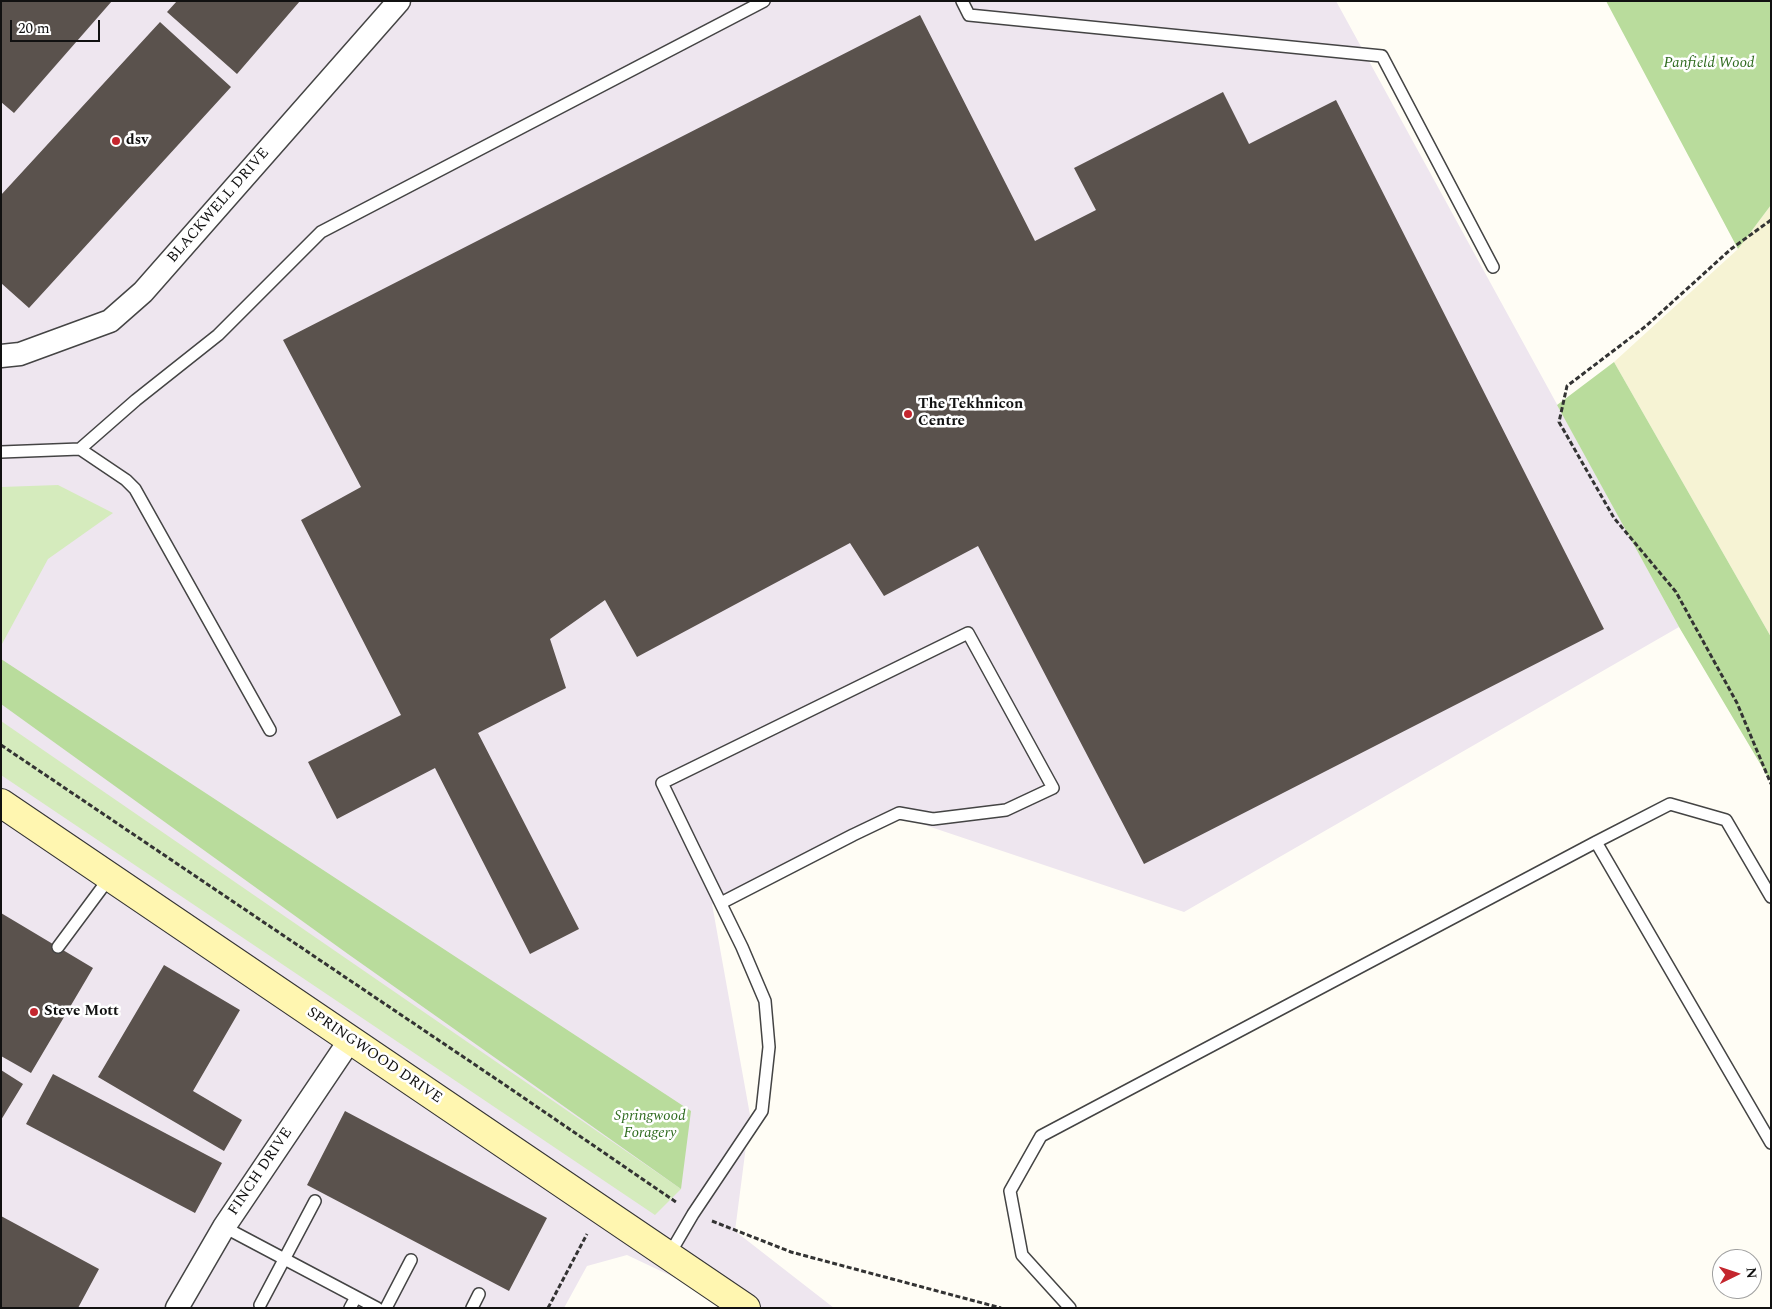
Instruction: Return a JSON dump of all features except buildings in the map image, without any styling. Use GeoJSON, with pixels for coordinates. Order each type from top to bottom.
{"type":"FeatureCollection","features":[{"type":"Feature","properties":{"kind":"street","name":"BLACKWELL DRIVE"},"geometry":{"type":"LineString","coordinates":[[1,356],[20,354],[110,321],[143,292],[399,1]]}},
{"type":"Feature","properties":{"kind":"street","name":"SPRINGWOOD DRIVE"},"geometry":{"type":"LineString","coordinates":[[1,803],[746,1308]]}},
{"type":"Feature","properties":{"kind":"street","name":"FINCH DRIVE"},"geometry":{"type":"LineString","coordinates":[[177,1308],[224,1227],[350,1040]]}},
{"type":"Feature","properties":{"kind":"lane"},"geometry":{"type":"LineString","coordinates":[[1,452],[80,448],[136,400],[218,335],[321,232],[764,1]]}},
{"type":"Feature","properties":{"kind":"lane"},"geometry":{"type":"LineString","coordinates":[[962,1],[968,15],[1382,56],[1493,267]]}},
{"type":"Feature","properties":{"kind":"lane"},"geometry":{"type":"LineString","coordinates":[[80,448],[126,480],[135,489],[270,730]]}},
{"type":"Feature","properties":{"kind":"lane"},"geometry":{"type":"LineString","coordinates":[[669,1255],[693,1214],[762,1112],[769,1047],[765,1001],[742,946],[662,783],[968,633],[1053,788],[1006,810],[934,819],[899,813],[853,834],[721,903]]}},
{"type":"Feature","properties":{"kind":"lane"},"geometry":{"type":"LineString","coordinates":[[1070,1308],[1022,1255],[1010,1191],[1041,1136],[1670,804],[1726,820],[1771,898]]}},
{"type":"Feature","properties":{"kind":"lane"},"geometry":{"type":"LineString","coordinates":[[1596,842],[1771,1143]]}},
{"type":"Feature","properties":{"kind":"lane"},"geometry":{"type":"LineString","coordinates":[[58,947],[110,877]]}},
{"type":"Feature","properties":{"kind":"lane"},"geometry":{"type":"LineString","coordinates":[[260,1305],[315,1201]]}},
{"type":"Feature","properties":{"kind":"lane"},"geometry":{"type":"LineString","coordinates":[[224,1227],[377,1308]]}},
{"type":"Feature","properties":{"kind":"lane"},"geometry":{"type":"LineString","coordinates":[[386,1308],[411,1260]]}},
{"type":"Feature","properties":{"kind":"lane"},"geometry":{"type":"LineString","coordinates":[[472,1308],[479,1294]]}},
{"type":"Feature","properties":{"kind":"lane"},"geometry":{"type":"LineString","coordinates":[[350,1308],[356,1297]]}},
{"type":"Feature","properties":{"kind":"path"},"geometry":{"type":"LineString","coordinates":[[1771,220],[1731,249],[1646,326],[1567,386],[1559,422],[1614,518],[1676,592],[1737,702],[1771,784]]}},
{"type":"Feature","properties":{"kind":"path"},"geometry":{"type":"LineString","coordinates":[[1,745],[500,1081],[693,1214],[791,1252],[1001,1308]]}},
{"type":"Feature","properties":{"kind":"path"},"geometry":{"type":"LineString","coordinates":[[548,1308],[601,1210]]}},
{"type":"Feature","properties":{"kind":"shaded area"},"geometry":{"type":"Polygon","coordinates":[[[1,1],[1336,1],[1679,627],[1184,912],[895,815],[712,904],[750,1115],[735,1231],[834,1308],[739,1308],[627,1255],[587,1266],[564,1308],[1,1308],[1,1]]]}},
{"type":"Feature","properties":{"kind":"shaded area"},"geometry":{"type":"Polygon","coordinates":[[[1771,205],[1771,637],[1614,362],[1738,249],[1771,205]]]}},
{"type":"Feature","properties":{"kind":"green space","name":"Panfield Wood"},"geometry":{"type":"Polygon","coordinates":[[[1606,1],[1771,1],[1771,205],[1738,249],[1606,1]]]}},
{"type":"Feature","properties":{"kind":"green space"},"geometry":{"type":"Polygon","coordinates":[[[1614,362],[1771,637],[1771,782],[1679,627],[1557,405],[1614,362]]]}},
{"type":"Feature","properties":{"kind":"green space"},"geometry":{"type":"Polygon","coordinates":[[[58,485],[113,513],[48,559],[2,644],[1,487],[58,485]]]}},
{"type":"Feature","properties":{"kind":"green space","name":"Springwood Foragery"},"geometry":{"type":"Polygon","coordinates":[[[1,659],[691,1111],[681,1189],[348,954],[1,704],[1,659]]]}},
{"type":"Feature","properties":{"kind":"green space"},"geometry":{"type":"Polygon","coordinates":[[[1,721],[681,1189],[655,1215],[1,775],[1,721]]]}},
{"type":"Feature","properties":{"kind":"place","name":"dsv"},"geometry":{"type":"Point","coordinates":[116,141]}},
{"type":"Feature","properties":{"kind":"place","name":"The Tekhnicon Centre"},"geometry":{"type":"Point","coordinates":[908,414]}},
{"type":"Feature","properties":{"kind":"place","name":"Steve Mott"},"geometry":{"type":"Point","coordinates":[34,1012]}}]}
